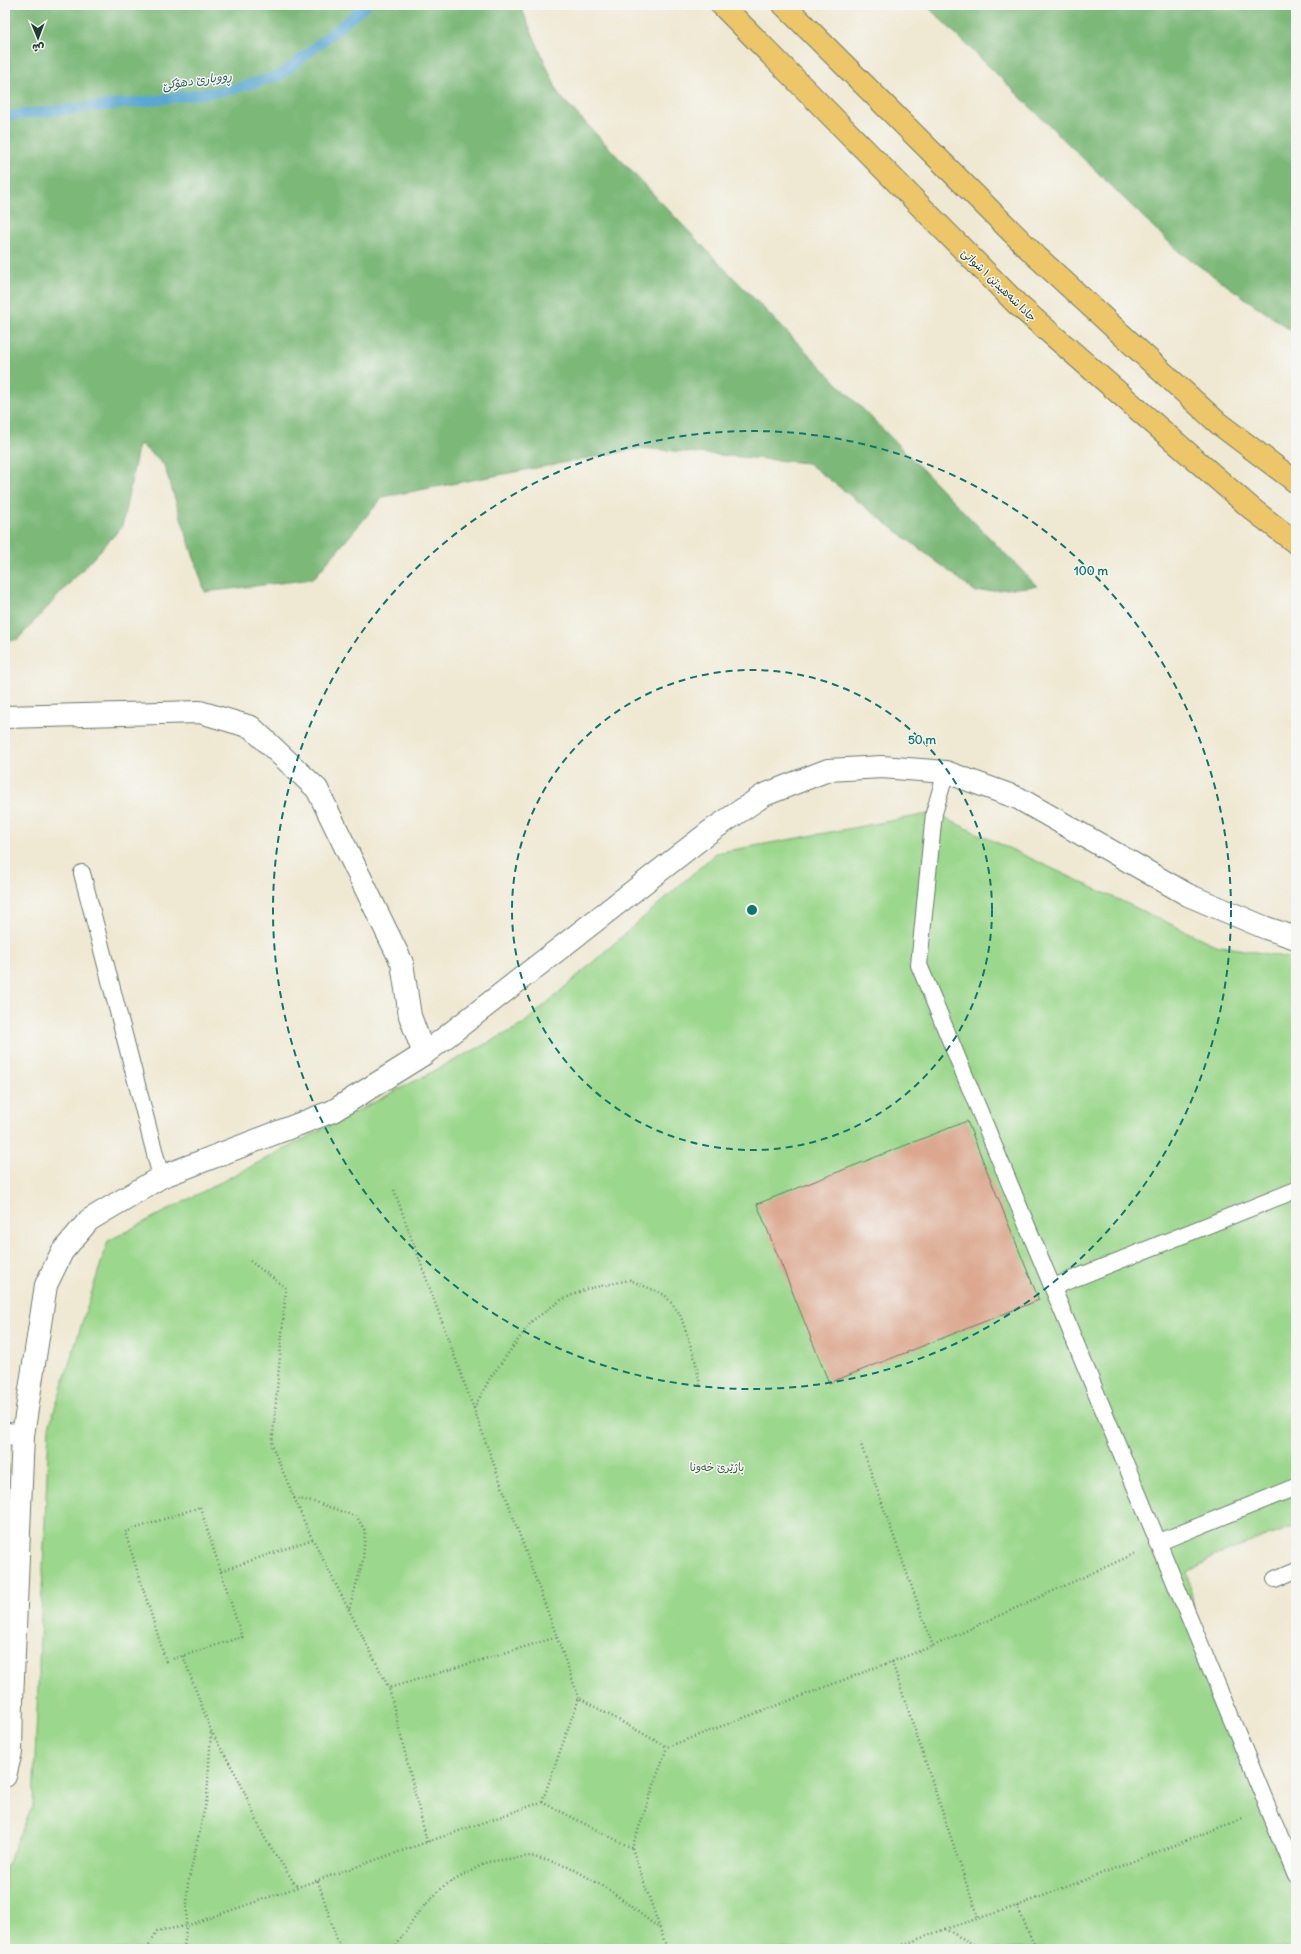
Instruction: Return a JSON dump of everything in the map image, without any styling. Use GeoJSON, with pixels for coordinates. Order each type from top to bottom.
{"type":"FeatureCollection","features":[{"type":"Feature","properties":{"kind":"main road","name":"جادا شەهیدێن ١ شواتێ"},"geometry":{"type":"LineString","coordinates":[[722,5],[1017,304],[1252,509],[1296,543]]}},
{"type":"Feature","properties":{"kind":"main road"},"geometry":{"type":"LineString","coordinates":[[784,5],[1036,256],[1218,423],[1296,482]]}},
{"type":"Feature","properties":{"kind":"street"},"geometry":{"type":"LineString","coordinates":[[5,717],[200,712],[251,727],[317,789],[402,963],[410,1016],[424,1054]]}},
{"type":"Feature","properties":{"kind":"street"},"geometry":{"type":"LineString","coordinates":[[5,1776],[11,1752],[14,1435],[46,1286],[62,1252],[89,1220],[161,1177],[333,1111],[424,1054],[712,830],[764,795],[828,770],[882,767],[946,772],[1018,798],[1188,895],[1266,928],[1296,938]]}},
{"type":"Feature","properties":{"kind":"lane"},"geometry":{"type":"LineString","coordinates":[[946,772],[934,813],[919,965],[1157,1543],[1296,1875]]}},
{"type":"Feature","properties":{"kind":"lane"},"geometry":{"type":"LineString","coordinates":[[82,873],[161,1177]]}},
{"type":"Feature","properties":{"kind":"lane"},"geometry":{"type":"LineString","coordinates":[[1052,1286],[1296,1190]]}},
{"type":"Feature","properties":{"kind":"lane"},"geometry":{"type":"LineString","coordinates":[[1157,1543],[1296,1487]]}},
{"type":"Feature","properties":{"kind":"lane"},"geometry":{"type":"LineString","coordinates":[[1275,1579],[1296,1570]]}},
{"type":"Feature","properties":{"kind":"path"},"geometry":{"type":"LineString","coordinates":[[394,1190],[579,1698],[542,1802]]}},
{"type":"Feature","properties":{"kind":"path"},"geometry":{"type":"LineString","coordinates":[[250,1261],[286,1288],[272,1446],[313,1539],[389,1688],[427,1842]]}},
{"type":"Feature","properties":{"kind":"path"},"geometry":{"type":"LineString","coordinates":[[474,1408],[490,1378],[532,1321],[561,1300],[586,1289],[630,1280],[665,1295],[680,1314],[695,1359],[700,1385]]}},
{"type":"Feature","properties":{"kind":"path"},"geometry":{"type":"LineString","coordinates":[[860,1442],[933,1646]]}},
{"type":"Feature","properties":{"kind":"path"},"geometry":{"type":"LineString","coordinates":[[294,1498],[318,1503],[358,1517],[365,1531],[362,1560],[349,1610]]}},
{"type":"Feature","properties":{"kind":"path"},"geometry":{"type":"LineString","coordinates":[[200,1507],[242,1637],[183,1656],[166,1661],[125,1532],[200,1507]]}},
{"type":"Feature","properties":{"kind":"path"},"geometry":{"type":"LineString","coordinates":[[221,1571],[313,1539]]}},
{"type":"Feature","properties":{"kind":"path"},"geometry":{"type":"LineString","coordinates":[[579,1698],[667,1747],[933,1646],[1157,1543]]}},
{"type":"Feature","properties":{"kind":"path"},"geometry":{"type":"LineString","coordinates":[[389,1688],[557,1637]]}},
{"type":"Feature","properties":{"kind":"path"},"geometry":{"type":"LineString","coordinates":[[183,1656],[211,1731],[239,1780],[264,1837],[297,1887]]}},
{"type":"Feature","properties":{"kind":"path"},"geometry":{"type":"LineString","coordinates":[[892,1662],[978,1918]]}},
{"type":"Feature","properties":{"kind":"path"},"geometry":{"type":"LineString","coordinates":[[184,1949],[188,1883],[207,1798],[211,1731]]}},
{"type":"Feature","properties":{"kind":"path"},"geometry":{"type":"LineString","coordinates":[[667,1747],[632,1848],[667,1949]]}},
{"type":"Feature","properties":{"kind":"path"},"geometry":{"type":"LineString","coordinates":[[147,1949],[158,1931],[186,1926],[542,1802],[632,1848]]}},
{"type":"Feature","properties":{"kind":"path"},"geometry":{"type":"LineString","coordinates":[[892,1949],[945,1929],[1017,1906],[1248,1817]]}},
{"type":"Feature","properties":{"kind":"path"},"geometry":{"type":"LineString","coordinates":[[394,1949],[420,1910],[444,1886],[487,1862],[530,1856],[568,1866],[611,1891],[660,1929]]}},
{"type":"Feature","properties":{"kind":"path"},"geometry":{"type":"LineString","coordinates":[[318,1880],[340,1949]]}},
{"type":"Feature","properties":{"kind":"path"},"geometry":{"type":"LineString","coordinates":[[1017,1906],[1036,1949]]}},
{"type":"Feature","properties":{"kind":"path"},"geometry":{"type":"LineString","coordinates":[[945,1929],[982,1949]]}},
{"type":"Feature","properties":{"kind":"green space"},"geometry":{"type":"Polygon","coordinates":[[[5,5],[522,5],[521,7],[559,95],[715,259],[1037,586],[976,592],[808,463],[641,448],[383,497],[313,579],[205,592],[164,465],[139,443],[122,527],[18,639],[5,642],[5,5]]]}},
{"type":"Feature","properties":{"kind":"green space"},"geometry":{"type":"Polygon","coordinates":[[[926,5],[1296,5],[1296,334],[1178,251],[926,5]]]}},
{"type":"Feature","properties":{"kind":"green space","name":"باژێرێ خه‌ونا"},"geometry":{"type":"Polygon","coordinates":[[[934,813],[1215,945],[1296,959],[1296,1526],[1223,1552],[1188,1572],[1197,1629],[1296,1901],[1296,1949],[5,1949],[5,1869],[33,1805],[49,1427],[108,1241],[522,1025],[716,853],[934,813]]]}},
{"type":"Feature","properties":{"kind":"building"},"geometry":{"type":"Polygon","coordinates":[[[967,1121],[1039,1300],[829,1383],[757,1204],[967,1121]]]}},
{"type":"Feature","properties":{"kind":"waterway","name":"ڕووبارێ دهۆكێ"},"geometry":{"type":"LineString","coordinates":[[5,116],[158,100],[230,90],[281,75],[367,5]]}}]}
